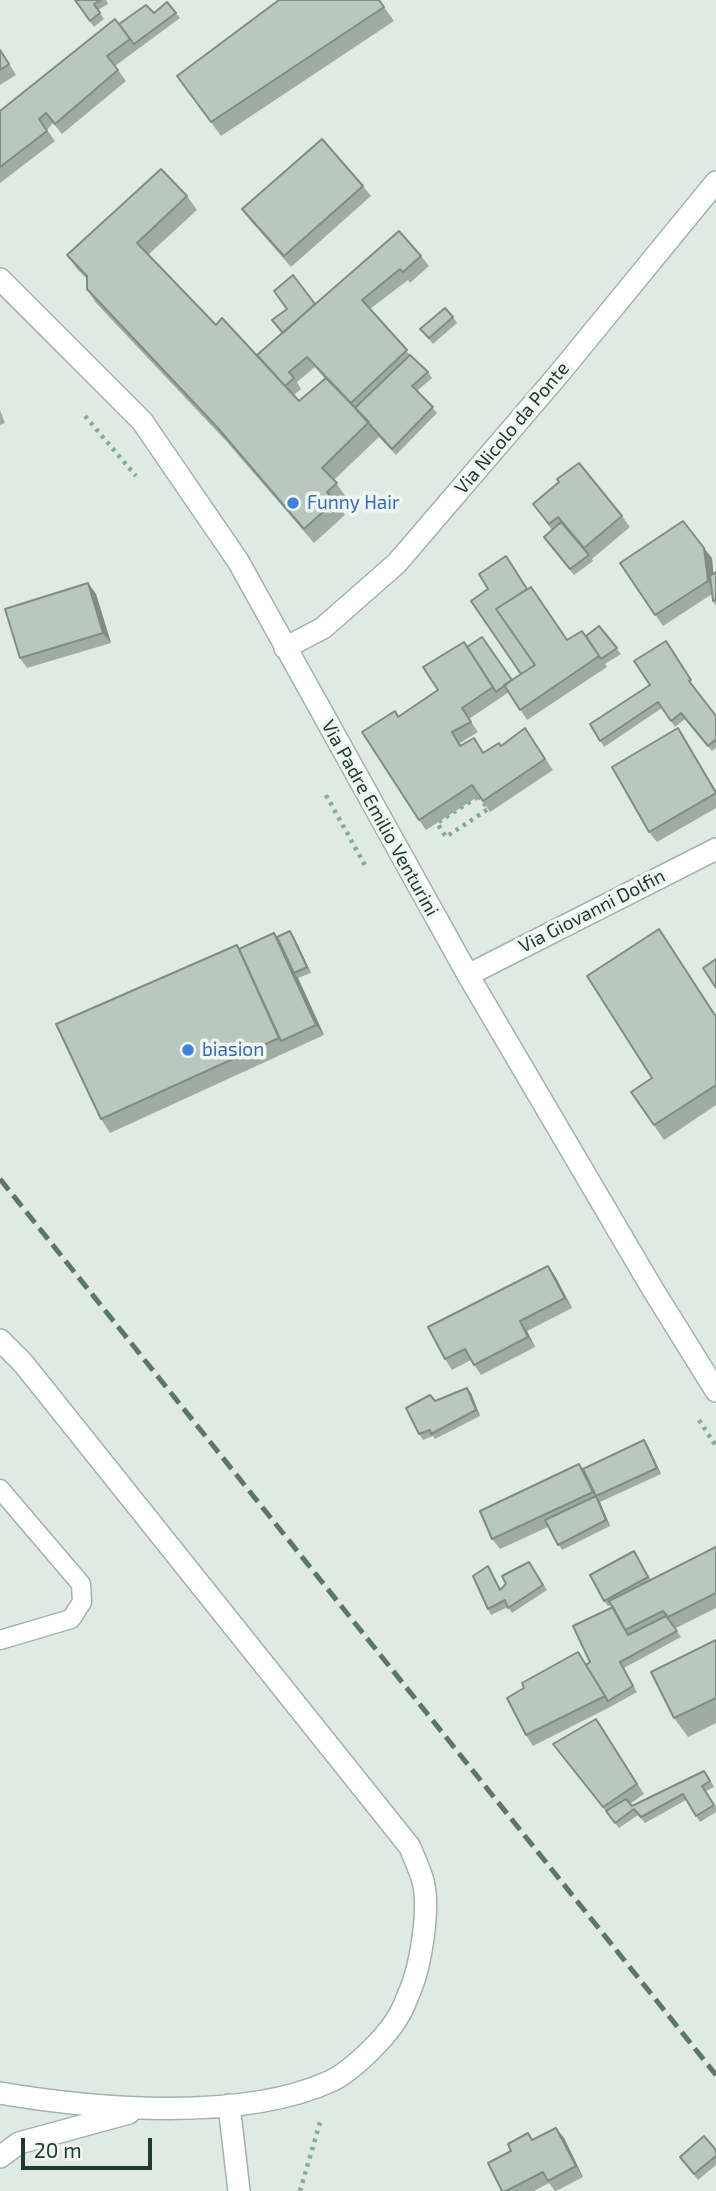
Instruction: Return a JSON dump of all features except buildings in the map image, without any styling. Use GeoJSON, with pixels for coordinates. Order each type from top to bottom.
{"type":"FeatureCollection","features":[{"type":"Feature","properties":{"kind":"street","name":"Via Nicolo da Ponte"},"geometry":{"type":"LineString","coordinates":[[285,649],[323,628],[397,563],[558,375],[716,182]]}},
{"type":"Feature","properties":{"kind":"street","name":"Via Padre Emilio Venturini"},"geometry":{"type":"LineString","coordinates":[[0,279],[142,421],[238,561],[468,975],[652,1288],[716,1391]]}},
{"type":"Feature","properties":{"kind":"street","name":"Via Giovanni Dolfin"},"geometry":{"type":"LineString","coordinates":[[468,975],[716,849]]}},
{"type":"Feature","properties":{"kind":"street"},"geometry":{"type":"LineString","coordinates":[[0,1340],[23,1363],[410,1847],[424,1884],[424,1931],[417,1974],[399,2017],[371,2049],[332,2081],[286,2096],[229,2105],[143,2109],[0,2093]]}},
{"type":"Feature","properties":{"kind":"street"},"geometry":{"type":"LineString","coordinates":[[229,2105],[239,2191]]}},
{"type":"Feature","properties":{"kind":"street"},"geometry":{"type":"LineString","coordinates":[[0,2157],[19,2143],[143,2109]]}},
{"type":"Feature","properties":{"kind":"lane"},"geometry":{"type":"LineString","coordinates":[[0,1489],[81,1584],[82,1602],[71,1619],[0,1640]]}},
{"type":"Feature","properties":{"kind":"path"},"geometry":{"type":"LineString","coordinates":[[479,796],[488,809],[446,837],[437,823],[479,796]]}},
{"type":"Feature","properties":{"kind":"path"},"geometry":{"type":"LineString","coordinates":[[300,2191],[332,2081]]}},
{"type":"Feature","properties":{"kind":"railway"},"geometry":{"type":"LineString","coordinates":[[0,1179],[716,2075]]}},
{"type":"Feature","properties":{"kind":"place","name":"Funny Hair"},"geometry":{"type":"Point","coordinates":[293,503]}},
{"type":"Feature","properties":{"kind":"place","name":"biasion"},"geometry":{"type":"Point","coordinates":[188,1050]}}]}
